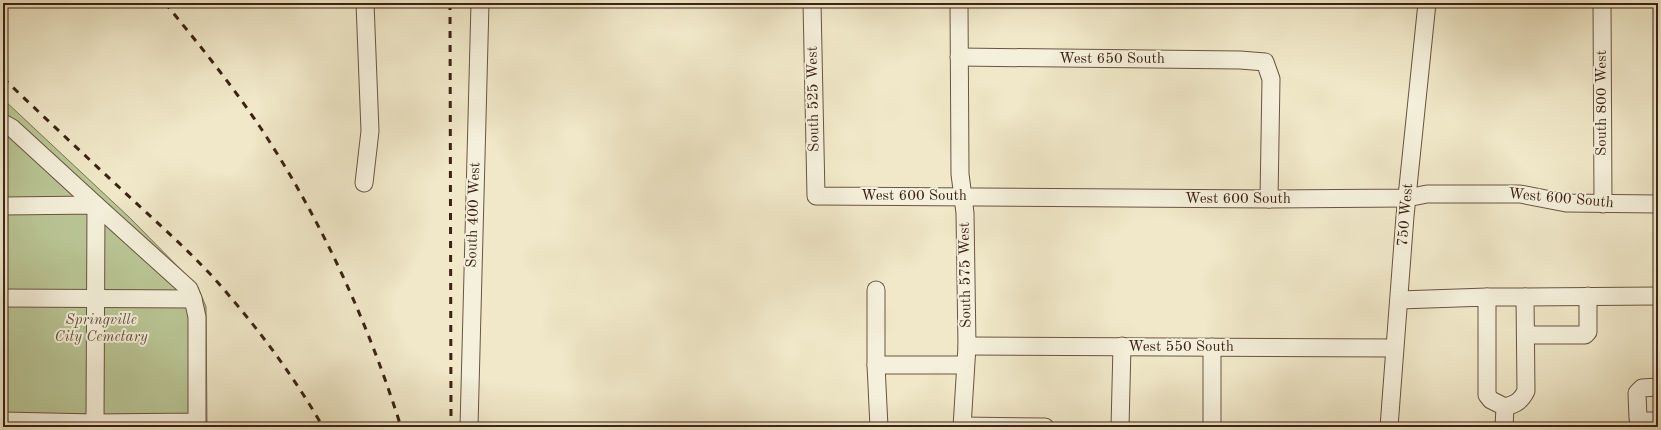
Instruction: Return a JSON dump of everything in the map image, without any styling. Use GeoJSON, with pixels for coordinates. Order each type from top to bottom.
{"type":"FeatureCollection","features":[{"type":"Feature","properties":{"kind":"street"},"geometry":{"type":"LineString","coordinates":[[364,183],[370,131],[365,3]]}},
{"type":"Feature","properties":{"kind":"street","name":"South 400 West"},"geometry":{"type":"LineString","coordinates":[[469,427],[480,3]]}},
{"type":"Feature","properties":{"kind":"street","name":"South 525 West"},"geometry":{"type":"LineString","coordinates":[[812,3],[816,196]]}},
{"type":"Feature","properties":{"kind":"street","name":"South 575 West"},"geometry":{"type":"LineString","coordinates":[[959,3],[960,174],[966,213],[967,346],[962,427]]}},
{"type":"Feature","properties":{"kind":"street","name":"750 West"},"geometry":{"type":"LineString","coordinates":[[1389,427],[1394,348],[1407,198],[1427,3]]}},
{"type":"Feature","properties":{"kind":"street","name":"South 800 West"},"geometry":{"type":"LineString","coordinates":[[1602,3],[1603,204]]}},
{"type":"Feature","properties":{"kind":"street","name":"West 650 South"},"geometry":{"type":"LineString","coordinates":[[959,57],[1240,60],[1264,62],[1271,79],[1269,199]]}},
{"type":"Feature","properties":{"kind":"street"},"geometry":{"type":"LineString","coordinates":[[3,123],[12,128],[188,289],[193,299],[197,317],[198,422],[95,423],[3,421]]}},
{"type":"Feature","properties":{"kind":"street","name":"West 600 South"},"geometry":{"type":"LineString","coordinates":[[816,196],[1269,199],[1407,198],[1426,194],[1520,194],[1566,203],[1658,204]]}},
{"type":"Feature","properties":{"kind":"street"},"geometry":{"type":"LineString","coordinates":[[3,206],[96,205]]}},
{"type":"Feature","properties":{"kind":"street"},"geometry":{"type":"LineString","coordinates":[[95,423],[96,205]]}},
{"type":"Feature","properties":{"kind":"street"},"geometry":{"type":"LineString","coordinates":[[876,290],[876,365],[879,427]]}},
{"type":"Feature","properties":{"kind":"street"},"geometry":{"type":"LineString","coordinates":[[1526,334],[1585,335],[1588,332],[1588,296]]}},
{"type":"Feature","properties":{"kind":"street"},"geometry":{"type":"LineString","coordinates":[[1399,300],[1487,297],[1658,296]]}},
{"type":"Feature","properties":{"kind":"street"},"geometry":{"type":"LineString","coordinates":[[1487,297],[1487,395],[1491,400],[1505,407],[1517,403],[1523,398],[1526,391],[1525,297]]}},
{"type":"Feature","properties":{"kind":"street"},"geometry":{"type":"LineString","coordinates":[[3,298],[193,299]]}},
{"type":"Feature","properties":{"kind":"street","name":"West 550 South"},"geometry":{"type":"LineString","coordinates":[[967,346],[1394,348]]}},
{"type":"Feature","properties":{"kind":"street"},"geometry":{"type":"LineString","coordinates":[[1120,427],[1122,346]]}},
{"type":"Feature","properties":{"kind":"street"},"geometry":{"type":"LineString","coordinates":[[1212,347],[1212,427]]}},
{"type":"Feature","properties":{"kind":"street"},"geometry":{"type":"LineString","coordinates":[[876,365],[965,365]]}},
{"type":"Feature","properties":{"kind":"street"},"geometry":{"type":"LineString","coordinates":[[1658,387],[1642,388],[1636,393],[1638,418],[1644,421],[1658,421]]}},
{"type":"Feature","properties":{"kind":"street"},"geometry":{"type":"LineString","coordinates":[[1504,427],[1505,407]]}},
{"type":"Feature","properties":{"kind":"street"},"geometry":{"type":"LineString","coordinates":[[962,427],[1045,427]]}},
{"type":"Feature","properties":{"kind":"green space","name":"Springville City Cemetary"},"geometry":{"type":"Polygon","coordinates":[[[3,99],[130,218],[198,287],[206,307],[207,427],[3,427],[3,99]]]}},
{"type":"Feature","properties":{"kind":"railway"},"geometry":{"type":"LineString","coordinates":[[165,3],[238,95],[260,127],[303,198],[323,235],[358,310],[374,349],[401,427]]}},
{"type":"Feature","properties":{"kind":"railway"},"geometry":{"type":"LineString","coordinates":[[450,3],[451,427]]}},
{"type":"Feature","properties":{"kind":"railway"},"geometry":{"type":"LineString","coordinates":[[3,78],[178,242],[212,276],[272,349],[323,427]]}}]}
